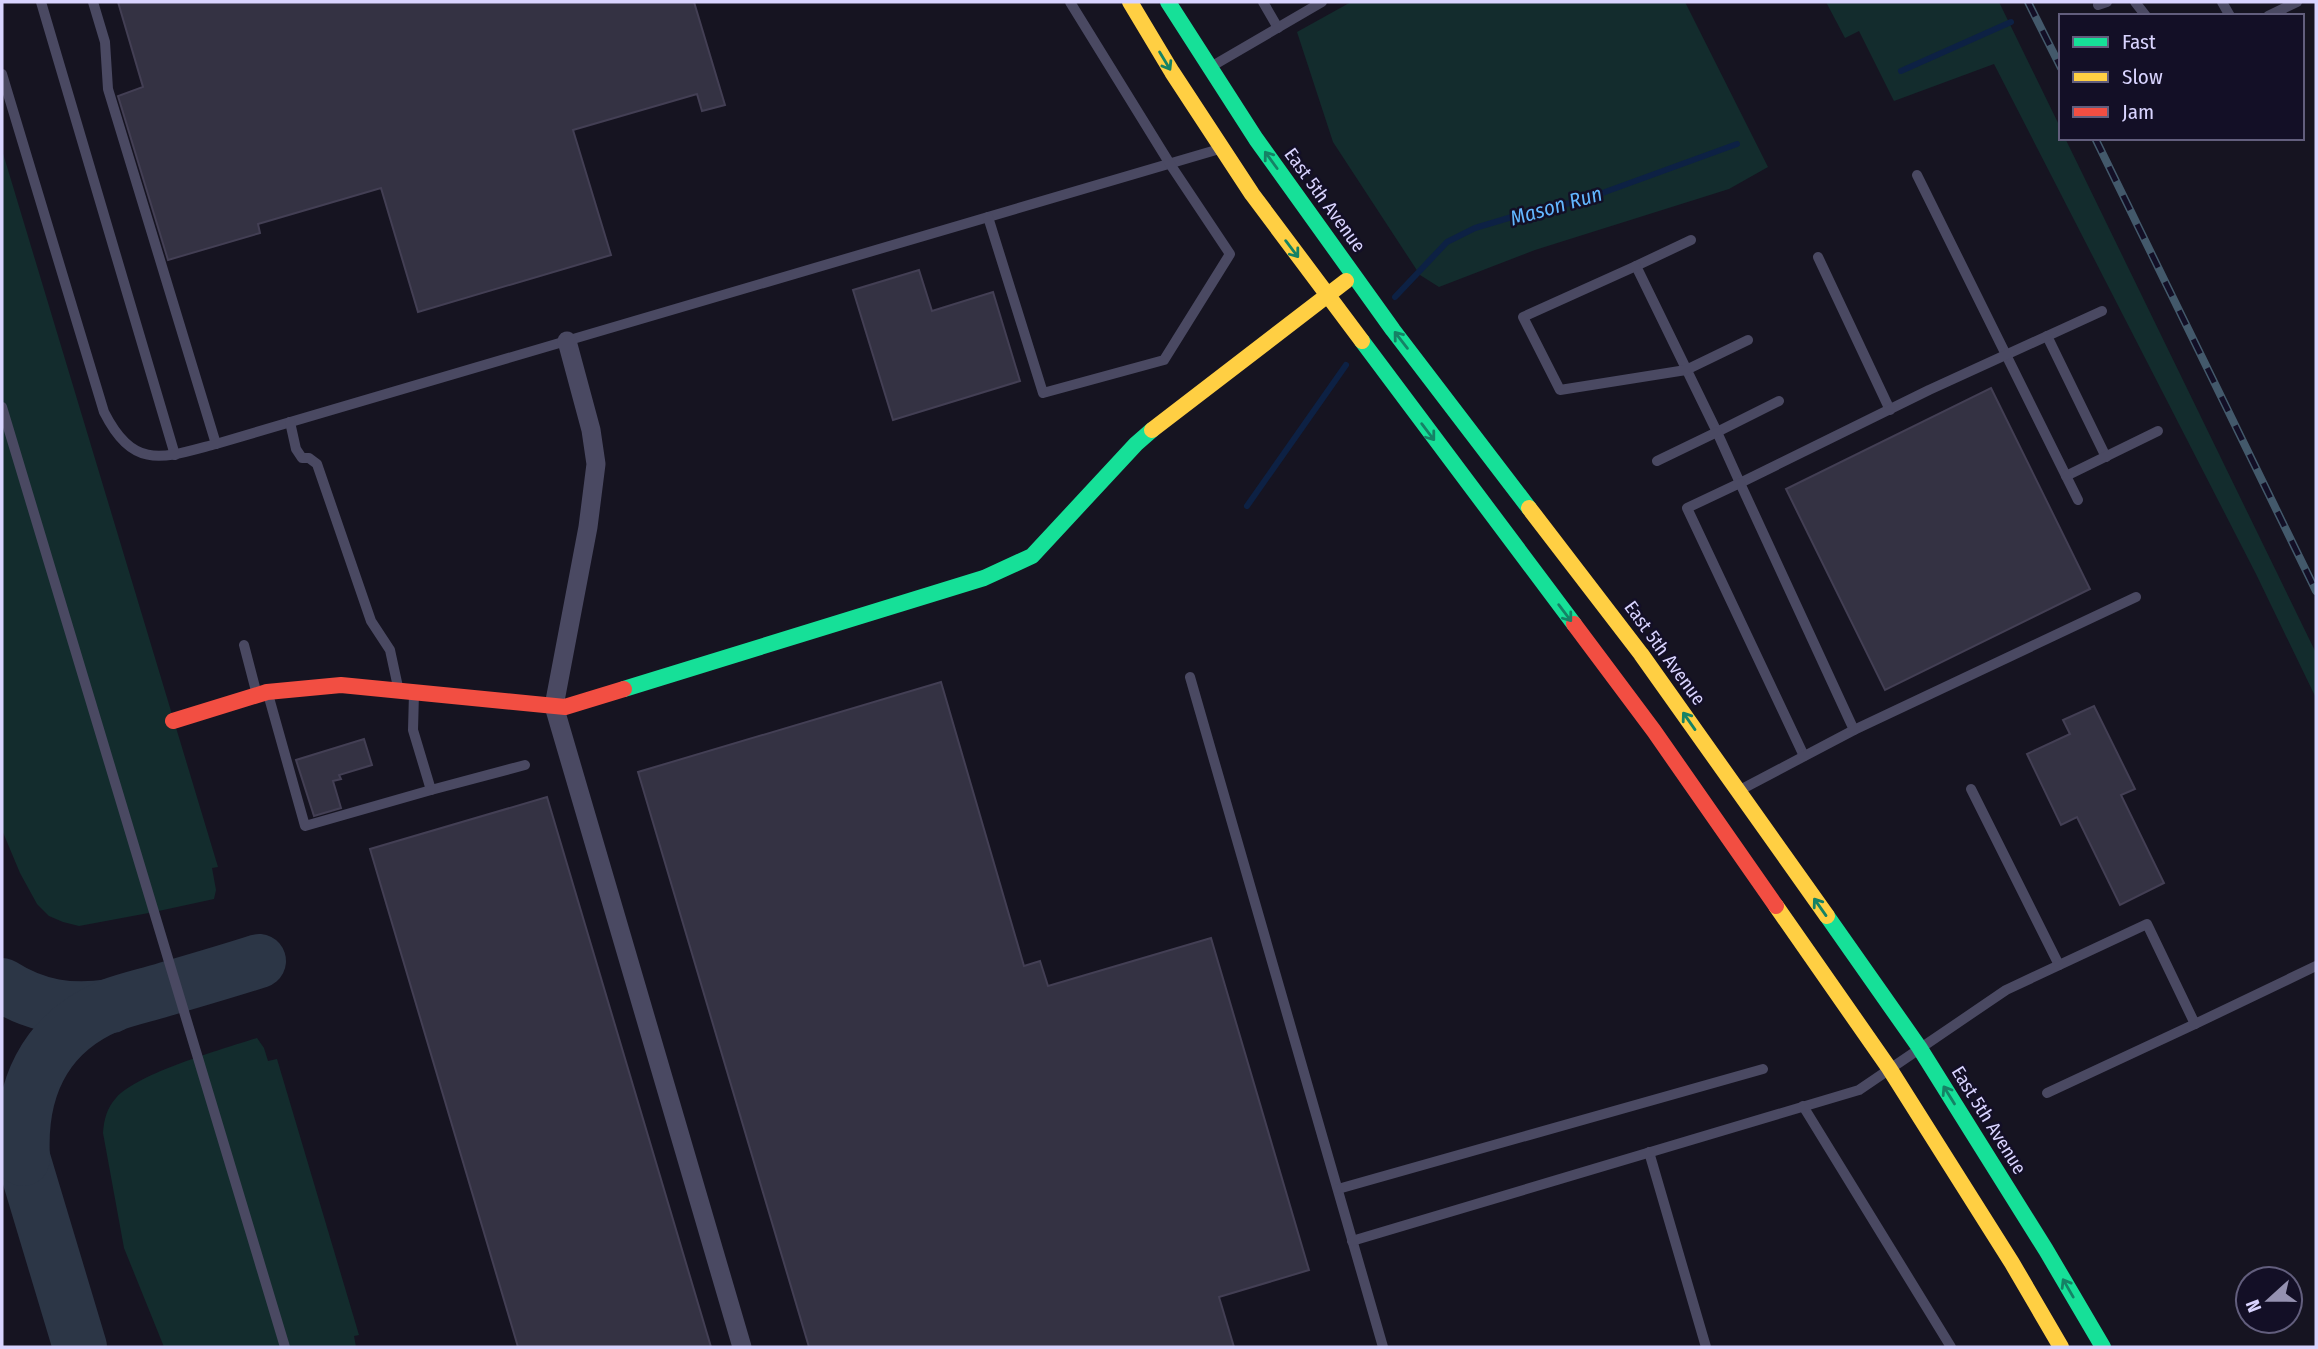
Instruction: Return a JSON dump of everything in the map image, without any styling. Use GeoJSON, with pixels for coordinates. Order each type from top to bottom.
{"type":"FeatureCollection","features":[{"type":"Feature","properties":{"kind":"main road"},"geometry":{"type":"LineString","coordinates":[[1130,2],[1326,296],[1654,731],[1889,1068],[2012,1263],[2061,1347]]}},
{"type":"Feature","properties":{"kind":"main road","name":"East 5th Avenue"},"geometry":{"type":"LineString","coordinates":[[1168,2],[1210,67],[1250,141],[1641,654],[1919,1047],[2046,1250],[2103,1347]]}},
{"type":"Feature","properties":{"kind":"main road"},"geometry":{"type":"LineString","coordinates":[[173,721],[262,694],[341,685],[565,707],[984,578],[1032,556],[1136,444],[1175,411],[1354,276]]}},
{"type":"Feature","properties":{"kind":"street"},"geometry":{"type":"LineString","coordinates":[[567,341],[591,430],[596,464],[588,527],[554,706],[743,1347]]}},
{"type":"Feature","properties":{"kind":"lane"},"geometry":{"type":"LineString","coordinates":[[41,2],[175,455]]}},
{"type":"Feature","properties":{"kind":"lane"},"geometry":{"type":"LineString","coordinates":[[93,2],[105,42],[108,89],[216,444]]}},
{"type":"Feature","properties":{"kind":"lane"},"geometry":{"type":"LineString","coordinates":[[988,217],[1043,393],[1164,360],[1230,254],[1170,164],[1070,2]]}},
{"type":"Feature","properties":{"kind":"lane"},"geometry":{"type":"LineString","coordinates":[[1263,2],[1278,28]]}},
{"type":"Feature","properties":{"kind":"lane"},"geometry":{"type":"LineString","coordinates":[[1210,67],[1322,2]]}},
{"type":"Feature","properties":{"kind":"lane"},"geometry":{"type":"LineString","coordinates":[[2272,14],[2297,2]]}},
{"type":"Feature","properties":{"kind":"lane"},"geometry":{"type":"LineString","coordinates":[[2,74],[104,412],[119,437],[132,448],[159,458],[216,444],[1227,147]]}},
{"type":"Feature","properties":{"kind":"lane"},"geometry":{"type":"LineString","coordinates":[[1917,174],[2078,500]]}},
{"type":"Feature","properties":{"kind":"lane"},"geometry":{"type":"LineString","coordinates":[[1691,240],[1523,317],[1560,390],[1686,370],[1748,340]]}},
{"type":"Feature","properties":{"kind":"lane"},"geometry":{"type":"LineString","coordinates":[[1818,257],[1890,410]]}},
{"type":"Feature","properties":{"kind":"lane"},"geometry":{"type":"LineString","coordinates":[[1636,266],[1717,432],[1854,730]]}},
{"type":"Feature","properties":{"kind":"lane"},"geometry":{"type":"LineString","coordinates":[[1804,756],[1687,508],[2102,311]]}},
{"type":"Feature","properties":{"kind":"lane"},"geometry":{"type":"LineString","coordinates":[[2047,336],[2106,457]]}},
{"type":"Feature","properties":{"kind":"lane"},"geometry":{"type":"LineString","coordinates":[[1657,461],[1779,401]]}},
{"type":"Feature","properties":{"kind":"lane"},"geometry":{"type":"LineString","coordinates":[[2,407],[285,1347]]}},
{"type":"Feature","properties":{"kind":"lane"},"geometry":{"type":"LineString","coordinates":[[290,422],[296,449],[302,457],[317,464],[371,621],[390,650],[406,692],[413,730],[431,790]]}},
{"type":"Feature","properties":{"kind":"lane"},"geometry":{"type":"LineString","coordinates":[[2066,476],[2158,431]]}},
{"type":"Feature","properties":{"kind":"lane"},"geometry":{"type":"LineString","coordinates":[[1739,790],[1854,730],[2136,597]]}},
{"type":"Feature","properties":{"kind":"lane"},"geometry":{"type":"LineString","coordinates":[[244,645],[305,826],[525,765]]}},
{"type":"Feature","properties":{"kind":"lane"},"geometry":{"type":"LineString","coordinates":[[1190,677],[1383,1347]]}},
{"type":"Feature","properties":{"kind":"lane"},"geometry":{"type":"LineString","coordinates":[[1971,789],[2059,965]]}},
{"type":"Feature","properties":{"kind":"lane"},"geometry":{"type":"LineString","coordinates":[[1352,1241],[1859,1090],[2006,990],[2147,924],[2195,1024]]}},
{"type":"Feature","properties":{"kind":"lane"},"geometry":{"type":"LineString","coordinates":[[2047,1093],[2316,966]]}},
{"type":"Feature","properties":{"kind":"lane"},"geometry":{"type":"LineString","coordinates":[[1338,1189],[1763,1069]]}},
{"type":"Feature","properties":{"kind":"lane"},"geometry":{"type":"LineString","coordinates":[[1803,1106],[1951,1347]]}},
{"type":"Feature","properties":{"kind":"lane"},"geometry":{"type":"LineString","coordinates":[[1649,1153],[1706,1347]]}},
{"type":"Feature","properties":{"kind":"green space"},"geometry":{"type":"Polygon","coordinates":[[[1351,2],[1685,2],[1768,167],[1729,189],[1535,250],[1439,287],[1420,275],[1333,142],[1297,32],[1351,2]]]}},
{"type":"Feature","properties":{"kind":"green space"},"geometry":{"type":"Polygon","coordinates":[[[1826,2],[1999,2],[2059,125],[2059,140],[2066,140],[2316,653],[2316,698],[2256,574],[1994,64],[1894,101],[1859,31],[1845,38],[1826,2]]]}},
{"type":"Feature","properties":{"kind":"green space"},"geometry":{"type":"Polygon","coordinates":[[[2,150],[218,867],[212,868],[216,890],[214,899],[79,926],[49,916],[37,904],[20,873],[2,830],[2,150]]]}},
{"type":"Feature","properties":{"kind":"green space"},"geometry":{"type":"Polygon","coordinates":[[[257,1038],[268,1061],[277,1059],[359,1335],[354,1336],[356,1347],[164,1347],[124,1248],[103,1133],[110,1106],[127,1089],[161,1071],[257,1038]]]}},
{"type":"Feature","properties":{"kind":"building"},"geometry":{"type":"Polygon","coordinates":[[[118,2],[694,2],[725,105],[702,111],[697,94],[573,130],[611,255],[418,312],[381,188],[258,224],[260,233],[168,260],[118,96],[143,87],[118,2]]]}},
{"type":"Feature","properties":{"kind":"building"},"geometry":{"type":"Polygon","coordinates":[[[919,270],[932,311],[993,292],[1020,381],[893,420],[853,290],[919,270]]]}},
{"type":"Feature","properties":{"kind":"building"},"geometry":{"type":"Polygon","coordinates":[[[1991,388],[2090,589],[1885,690],[1786,489],[1991,388]]]}},
{"type":"Feature","properties":{"kind":"building"},"geometry":{"type":"Polygon","coordinates":[[[941,682],[1024,966],[1040,961],[1048,986],[1211,938],[1309,1270],[1219,1297],[1234,1347],[809,1347],[638,772],[941,682]]]}},
{"type":"Feature","properties":{"kind":"building"},"geometry":{"type":"Polygon","coordinates":[[[2094,706],[2135,789],[2121,795],[2164,883],[2120,905],[2077,817],[2061,825],[2027,754],[2070,734],[2063,720],[2094,706]]]}},
{"type":"Feature","properties":{"kind":"building"},"geometry":{"type":"Polygon","coordinates":[[[364,739],[372,765],[339,775],[341,779],[333,781],[341,808],[314,816],[296,760],[364,739]]]}},
{"type":"Feature","properties":{"kind":"building"},"geometry":{"type":"Polygon","coordinates":[[[547,797],[711,1347],[518,1347],[370,849],[547,797]]]}},
{"type":"Feature","properties":{"kind":"waterway","name":"Mason Run"},"geometry":{"type":"LineString","coordinates":[[1901,71],[2011,22]]}},
{"type":"Feature","properties":{"kind":"waterway","name":"Mason Run"},"geometry":{"type":"LineString","coordinates":[[1395,297],[1447,242],[1475,228],[1583,200],[1737,144]]}},
{"type":"Feature","properties":{"kind":"waterway","name":"Mason Run"},"geometry":{"type":"LineString","coordinates":[[1247,506],[1346,365]]}},
{"type":"Feature","properties":{"kind":"taxiway"},"geometry":{"type":"LineString","coordinates":[[23,1159],[25,1110],[31,1088],[52,1049],[67,1032],[109,1006],[259,961]]}},
{"type":"Feature","properties":{"kind":"taxiway"},"geometry":{"type":"LineString","coordinates":[[2,985],[28,998],[54,1006],[111,1006]]}},
{"type":"Feature","properties":{"kind":"taxiway"},"geometry":{"type":"LineString","coordinates":[[13,1124],[80,1347]]}},
{"type":"Feature","properties":{"kind":"railway"},"geometry":{"type":"LineString","coordinates":[[2028,2],[2059,64]]}},
{"type":"Feature","properties":{"kind":"railway"},"geometry":{"type":"LineString","coordinates":[[2096,140],[2316,591]]}},
{"type":"Feature","properties":{"kind":"traffic: fast"},"geometry":{"type":"LineString","coordinates":[[1168,2],[1256,139],[1393,330],[1529,508]]}},
{"type":"Feature","properties":{"kind":"traffic: fast"},"geometry":{"type":"LineString","coordinates":[[1362,341],[1574,624]]}},
{"type":"Feature","properties":{"kind":"traffic: fast"},"geometry":{"type":"LineString","coordinates":[[624,689],[984,578],[1032,556],[1152,430]]}},
{"type":"Feature","properties":{"kind":"traffic: fast"},"geometry":{"type":"LineString","coordinates":[[1827,916],[1919,1047],[2046,1250],[2103,1347]]}},
{"type":"Feature","properties":{"kind":"traffic: slow"},"geometry":{"type":"LineString","coordinates":[[1130,2],[1252,194],[1362,341]]}},
{"type":"Feature","properties":{"kind":"traffic: slow"},"geometry":{"type":"LineString","coordinates":[[1152,430],[1346,281]]}},
{"type":"Feature","properties":{"kind":"traffic: slow"},"geometry":{"type":"LineString","coordinates":[[1529,508],[1641,654],[1827,916]]}},
{"type":"Feature","properties":{"kind":"traffic: slow"},"geometry":{"type":"LineString","coordinates":[[1776,906],[1889,1068],[2012,1263],[2061,1347]]}},
{"type":"Feature","properties":{"kind":"traffic: jam"},"geometry":{"type":"LineString","coordinates":[[1574,624],[1654,731],[1776,906]]}},
{"type":"Feature","properties":{"kind":"traffic: jam"},"geometry":{"type":"LineString","coordinates":[[173,721],[267,692],[341,685],[565,707],[624,689]]}}]}
